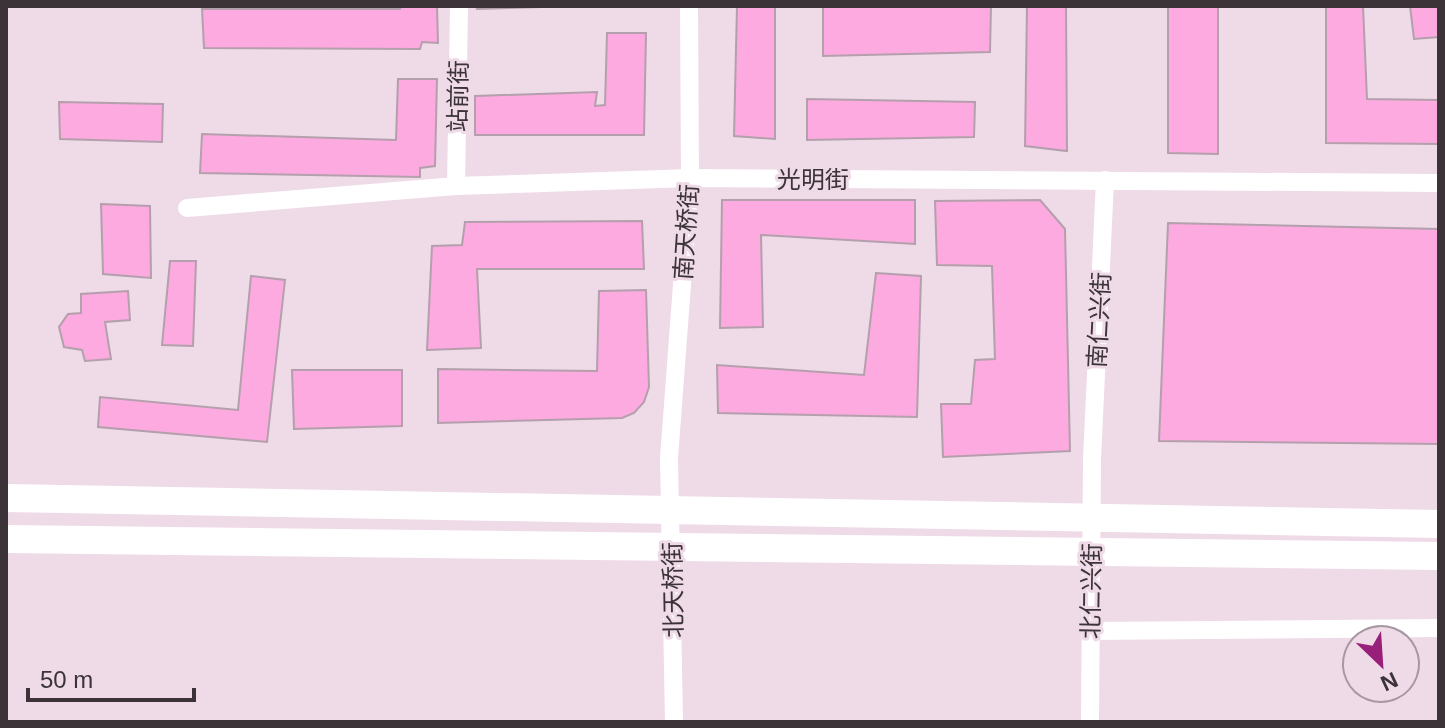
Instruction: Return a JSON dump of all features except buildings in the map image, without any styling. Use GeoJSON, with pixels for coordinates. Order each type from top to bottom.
{"type":"FeatureCollection","features":[{"type":"Feature","properties":{"kind":"main road"},"geometry":{"type":"LineString","coordinates":[[6,498],[1439,524]]}},
{"type":"Feature","properties":{"kind":"main road"},"geometry":{"type":"LineString","coordinates":[[6,539],[1439,556]]}},
{"type":"Feature","properties":{"kind":"street","name":"站前街"},"geometry":{"type":"LineString","coordinates":[[456,186],[459,6]]}},
{"type":"Feature","properties":{"kind":"street","name":"南天桥街"},"geometry":{"type":"LineString","coordinates":[[669,458],[690,178],[689,6]]}},
{"type":"Feature","properties":{"kind":"street","name":"光明街"},"geometry":{"type":"LineString","coordinates":[[187,208],[456,186],[690,178],[1439,183]]}},
{"type":"Feature","properties":{"kind":"street","name":"南仁兴街"},"geometry":{"type":"LineString","coordinates":[[1092,460],[1105,180]]}},
{"type":"Feature","properties":{"kind":"street","name":"北天桥街"},"geometry":{"type":"LineString","coordinates":[[669,458],[674,722]]}},
{"type":"Feature","properties":{"kind":"street","name":"北仁兴街"},"geometry":{"type":"LineString","coordinates":[[1090,722],[1092,460]]}},
{"type":"Feature","properties":{"kind":"street"},"geometry":{"type":"LineString","coordinates":[[1090,631],[1439,628]]}}]}
